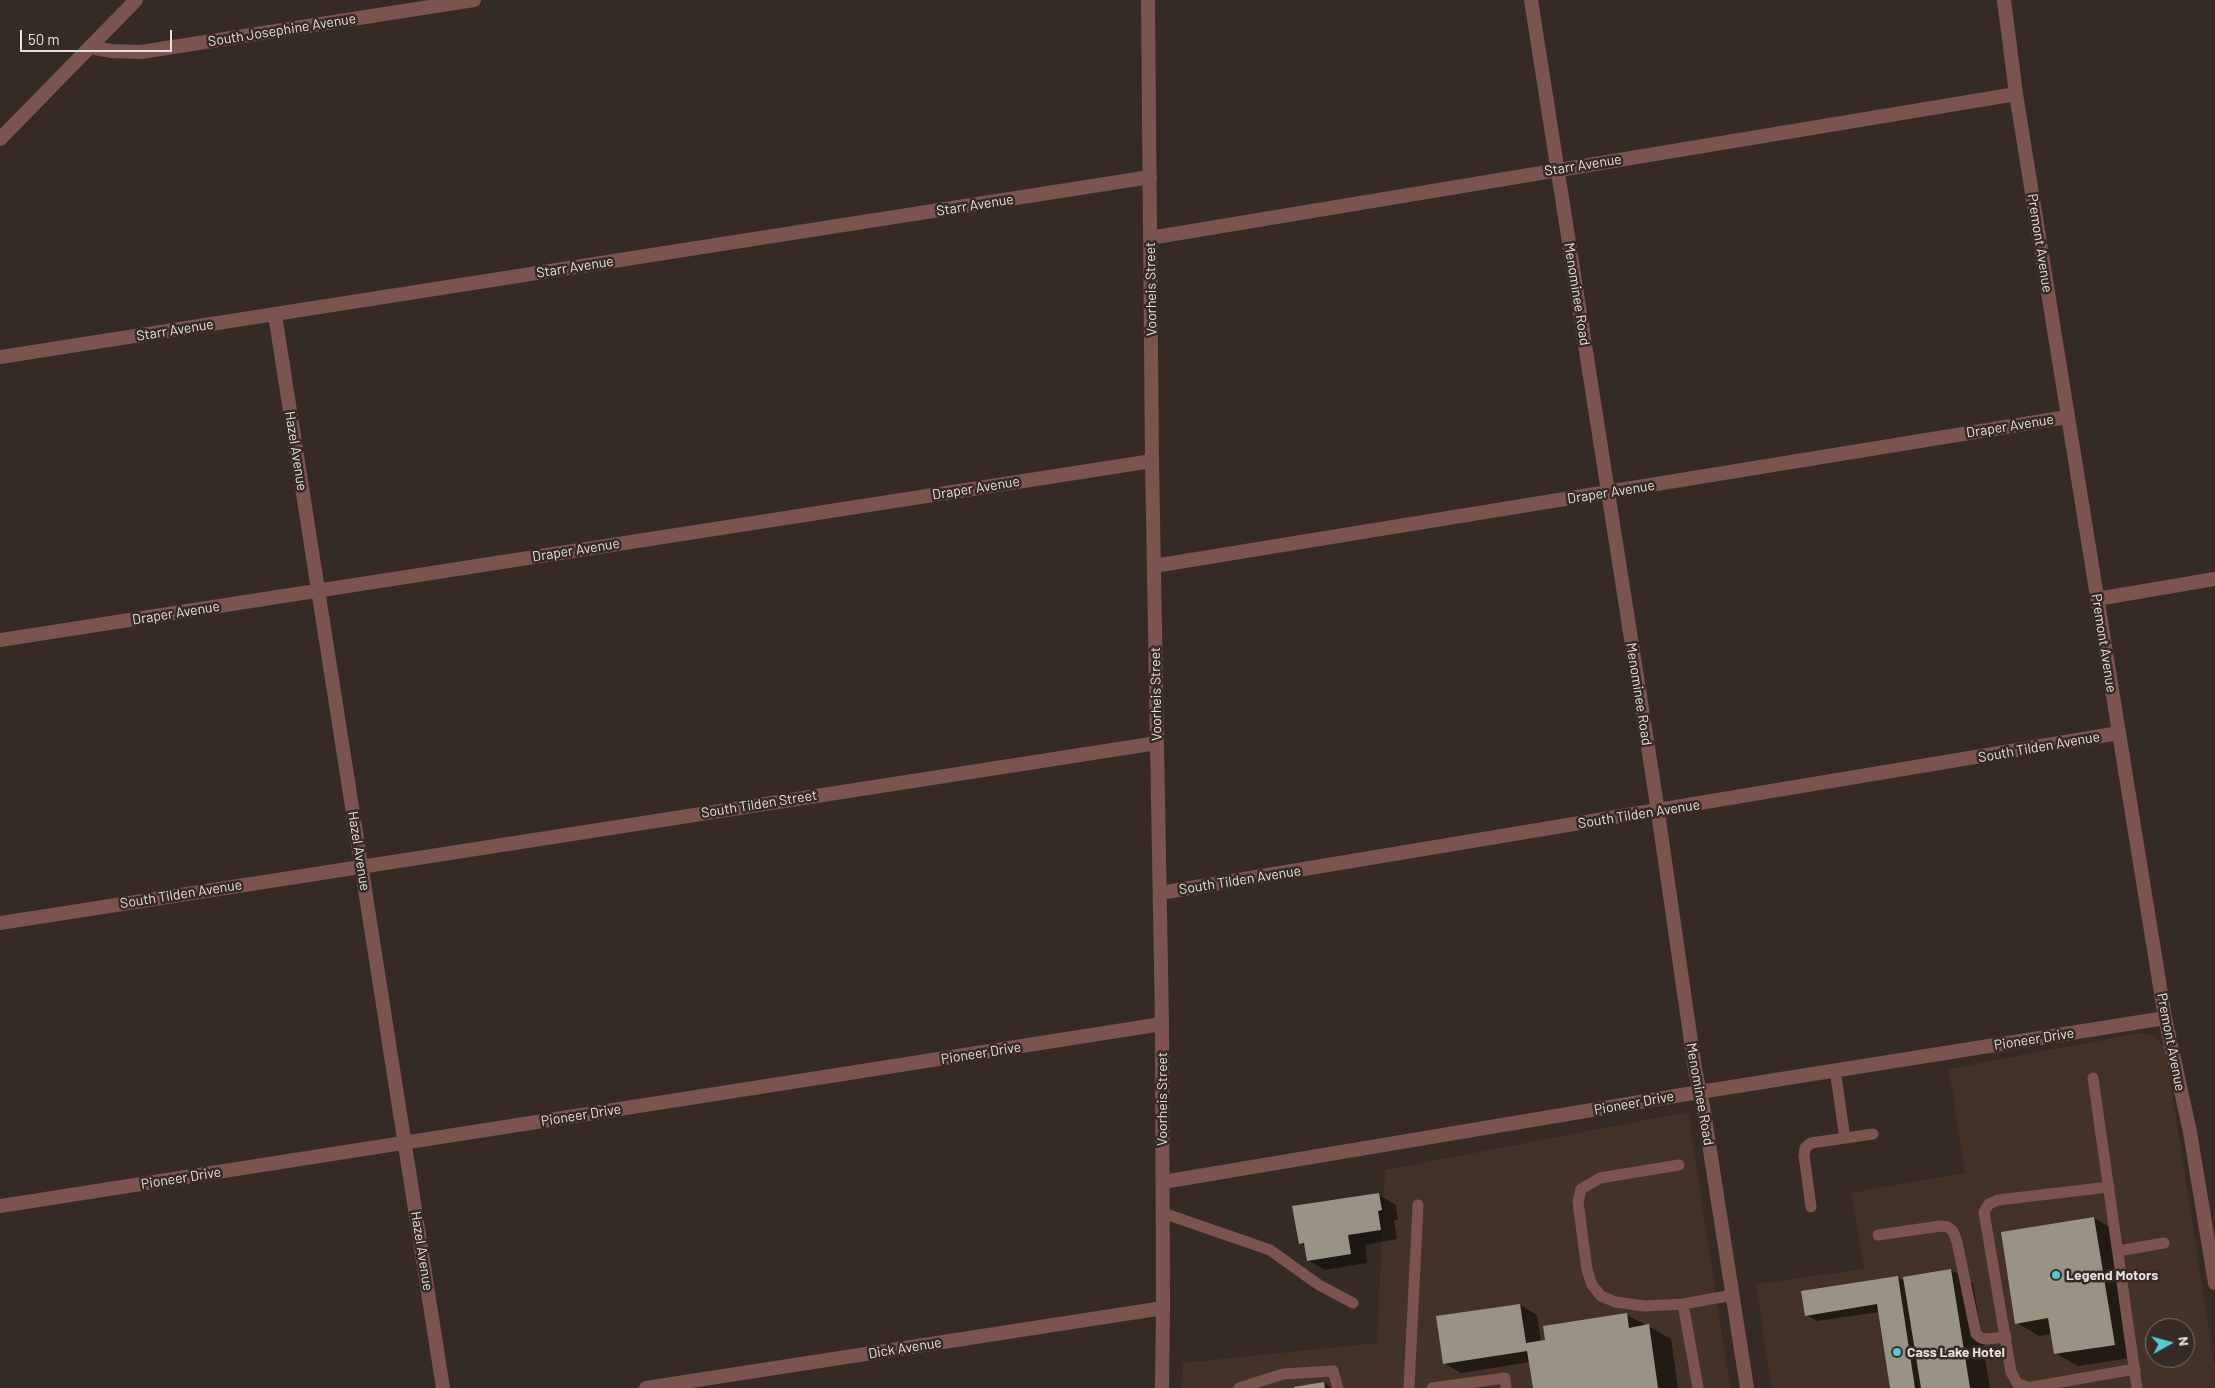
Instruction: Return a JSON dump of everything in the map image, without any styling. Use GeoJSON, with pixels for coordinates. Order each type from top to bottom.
{"type":"FeatureCollection","features":[{"type":"Feature","properties":{"kind":"street"},"geometry":{"type":"LineString","coordinates":[[0,140],[136,0]]}},
{"type":"Feature","properties":{"kind":"street","name":"South Josephine Avenue"},"geometry":{"type":"LineString","coordinates":[[90,47],[110,51],[141,52],[474,0]]}},
{"type":"Feature","properties":{"kind":"street","name":"Voorheis Street"},"geometry":{"type":"LineString","coordinates":[[1148,0],[1152,460],[1162,1024],[1162,1388]]}},
{"type":"Feature","properties":{"kind":"street","name":"Menominee Road"},"geometry":{"type":"LineString","coordinates":[[1532,0],[1747,1388]]}},
{"type":"Feature","properties":{"kind":"street","name":"Premont Avenue"},"geometry":{"type":"LineString","coordinates":[[2004,0],[2016,94],[2067,417],[2166,1018],[2190,1132],[2215,1283]]}},
{"type":"Feature","properties":{"kind":"street","name":"Starr Avenue"},"geometry":{"type":"LineString","coordinates":[[1150,238],[2016,94]]}},
{"type":"Feature","properties":{"kind":"street","name":"Starr Avenue"},"geometry":{"type":"LineString","coordinates":[[0,358],[1150,178]]}},
{"type":"Feature","properties":{"kind":"street","name":"Hazel Avenue"},"geometry":{"type":"LineString","coordinates":[[275,314],[443,1388]]}},
{"type":"Feature","properties":{"kind":"street","name":"Draper Avenue"},"geometry":{"type":"LineString","coordinates":[[1154,566],[2067,417]]}},
{"type":"Feature","properties":{"kind":"street","name":"Draper Avenue"},"geometry":{"type":"LineString","coordinates":[[0,640],[1152,460]]}},
{"type":"Feature","properties":{"kind":"street"},"geometry":{"type":"LineString","coordinates":[[2097,599],[2215,579]]}},
{"type":"Feature","properties":{"kind":"street","name":"South Tilden Avenue"},"geometry":{"type":"LineString","coordinates":[[1160,893],[2119,733]]}},
{"type":"Feature","properties":{"kind":"street","name":"South Tilden Street"},"geometry":{"type":"LineString","coordinates":[[361,866],[1157,743]]}},
{"type":"Feature","properties":{"kind":"street","name":"South Tilden Avenue"},"geometry":{"type":"LineString","coordinates":[[0,923],[361,866]]}},
{"type":"Feature","properties":{"kind":"street","name":"Pioneer Drive"},"geometry":{"type":"LineString","coordinates":[[1163,1182],[1700,1092],[2166,1018]]}},
{"type":"Feature","properties":{"kind":"street","name":"Pioneer Drive"},"geometry":{"type":"LineString","coordinates":[[0,1206],[1162,1024]]}},
{"type":"Feature","properties":{"kind":"street","name":"Dick Avenue"},"geometry":{"type":"LineString","coordinates":[[646,1388],[1163,1308]]}},
{"type":"Feature","properties":{"kind":"lane"},"geometry":{"type":"LineString","coordinates":[[1835,1070],[1845,1138]]}},
{"type":"Feature","properties":{"kind":"lane"},"geometry":{"type":"LineString","coordinates":[[2094,1078],[2138,1388]]}},
{"type":"Feature","properties":{"kind":"lane"},"geometry":{"type":"LineString","coordinates":[[1810,1207],[1804,1156],[1805,1148],[1811,1144],[1873,1134]]}},
{"type":"Feature","properties":{"kind":"lane"},"geometry":{"type":"LineString","coordinates":[[1679,1165],[1600,1178],[1581,1189],[1578,1202],[1587,1270],[1592,1285],[1601,1296],[1616,1302],[1645,1306],[1684,1304],[1733,1295]]}},
{"type":"Feature","properties":{"kind":"lane"},"geometry":{"type":"LineString","coordinates":[[2108,1187],[1998,1200],[1989,1204],[1984,1212],[2004,1320],[2011,1372],[2017,1382],[2027,1387],[2135,1369]]}},
{"type":"Feature","properties":{"kind":"lane"},"geometry":{"type":"LineString","coordinates":[[1409,1388],[1418,1204]]}},
{"type":"Feature","properties":{"kind":"lane"},"geometry":{"type":"LineString","coordinates":[[1163,1213],[1270,1250],[1319,1284],[1353,1304]]}},
{"type":"Feature","properties":{"kind":"lane"},"geometry":{"type":"LineString","coordinates":[[1878,1235],[1941,1226],[1948,1227],[1953,1231],[1956,1242],[1976,1334],[1981,1338],[1987,1339],[2006,1336]]}},
{"type":"Feature","properties":{"kind":"lane"},"geometry":{"type":"LineString","coordinates":[[2118,1251],[2164,1243]]}},
{"type":"Feature","properties":{"kind":"lane"},"geometry":{"type":"LineString","coordinates":[[1684,1304],[1698,1388]]}},
{"type":"Feature","properties":{"kind":"lane"},"geometry":{"type":"LineString","coordinates":[[1239,1388],[1283,1374],[1333,1371],[1338,1388]]}},
{"type":"Feature","properties":{"kind":"lane"},"geometry":{"type":"LineString","coordinates":[[1432,1388],[1505,1378],[1506,1388]]}},
{"type":"Feature","properties":{"kind":"shaded area"},"geometry":{"type":"Polygon","coordinates":[[[2140,1033],[2155,1037],[2165,1048],[2215,1368],[2215,1388],[1771,1388],[1756,1284],[1865,1269],[1851,1193],[1965,1173],[1949,1069],[2140,1033]]]}},
{"type":"Feature","properties":{"kind":"shaded area"},"geometry":{"type":"Polygon","coordinates":[[[1688,1112],[1730,1388],[1182,1388],[1183,1363],[1377,1343],[1385,1170],[1688,1112]]]}},
{"type":"Feature","properties":{"kind":"building"},"geometry":{"type":"Polygon","coordinates":[[[1379,1193],[1382,1210],[1378,1211],[1381,1230],[1348,1235],[1351,1254],[1307,1261],[1304,1243],[1299,1244],[1292,1206],[1379,1193]]]}},
{"type":"Feature","properties":{"kind":"building","name":"Legend Motors"},"geometry":{"type":"Polygon","coordinates":[[[2094,1217],[2115,1345],[2054,1354],[2048,1318],[2015,1324],[2001,1232],[2094,1217]]]}},
{"type":"Feature","properties":{"kind":"building"},"geometry":{"type":"Polygon","coordinates":[[[1951,1269],[1970,1388],[1921,1388],[1903,1277],[1951,1269]]]}},
{"type":"Feature","properties":{"kind":"building","name":"Cass Lake Hotel"},"geometry":{"type":"Polygon","coordinates":[[[1898,1276],[1915,1388],[1890,1388],[1877,1304],[1805,1316],[1801,1291],[1898,1276]]]}},
{"type":"Feature","properties":{"kind":"building"},"geometry":{"type":"Polygon","coordinates":[[[1520,1304],[1526,1343],[1545,1340],[1543,1326],[1627,1313],[1629,1328],[1649,1324],[1658,1388],[1533,1388],[1527,1351],[1443,1364],[1436,1316],[1520,1304]]]}},
{"type":"Feature","properties":{"kind":"building"},"geometry":{"type":"Polygon","coordinates":[[[1324,1382],[1325,1388],[1294,1388],[1294,1387],[1324,1382]]]}},
{"type":"Feature","properties":{"kind":"place","name":"Legend Motors"},"geometry":{"type":"Point","coordinates":[2056,1275]}},
{"type":"Feature","properties":{"kind":"place","name":"Cass Lake Hotel"},"geometry":{"type":"Point","coordinates":[1897,1352]}}]}
